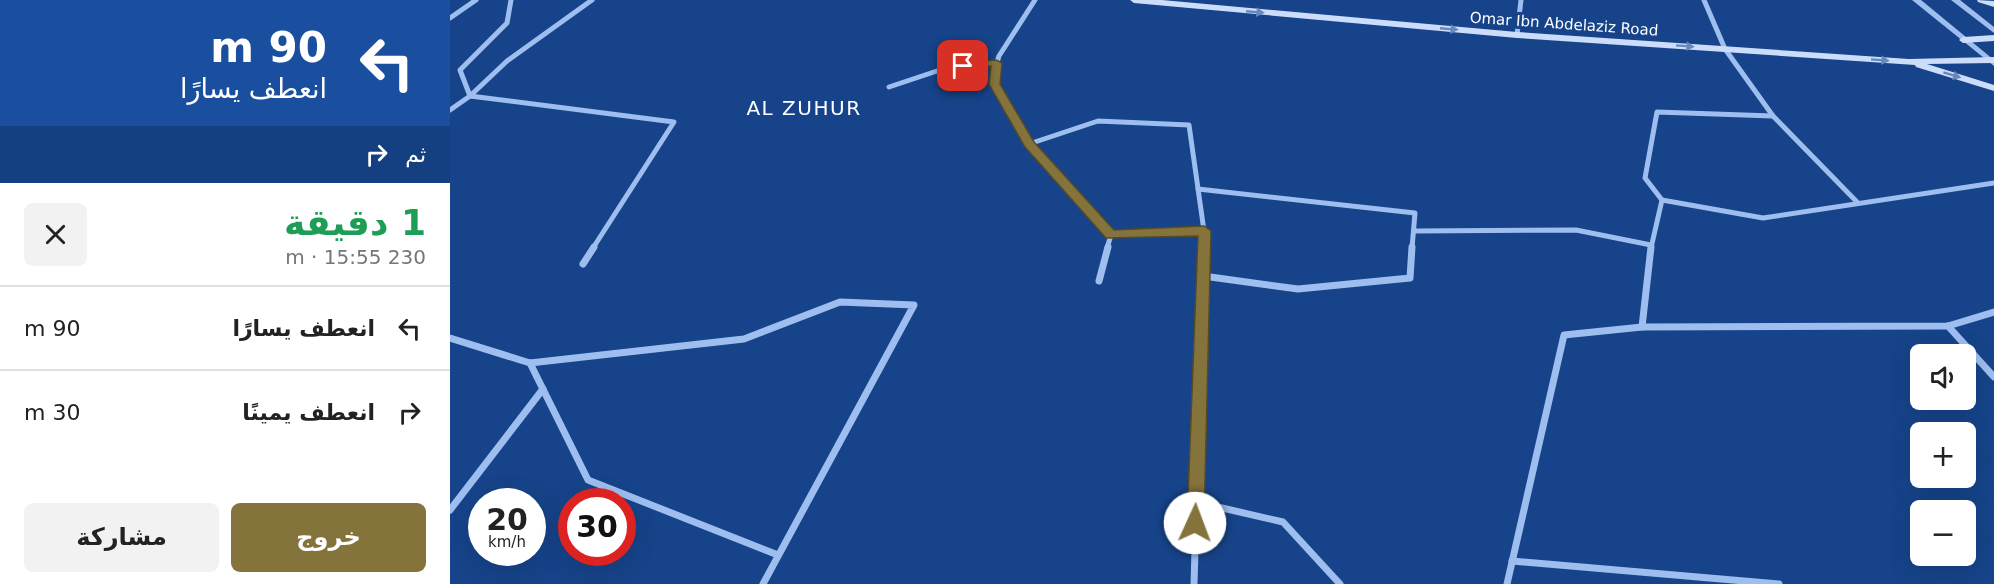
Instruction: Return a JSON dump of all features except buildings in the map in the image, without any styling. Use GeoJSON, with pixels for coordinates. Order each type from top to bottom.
{"type":"FeatureCollection","features":[{"type":"Feature","properties":{"kind":"main road","name":"Omar Ibn Abdelaziz Road"},"geometry":{"type":"LineString","coordinates":[[1134,0],[1517,35],[1909,62],[1992,62]]}},
{"type":"Feature","properties":{"kind":"main road"},"geometry":{"type":"LineString","coordinates":[[1981,0],[1994,4]]}},
{"type":"Feature","properties":{"kind":"main road"},"geometry":{"type":"LineString","coordinates":[[1963,40],[1994,38]]}},
{"type":"Feature","properties":{"kind":"main road"},"geometry":{"type":"LineString","coordinates":[[1909,62],[1994,88]]}},
{"type":"Feature","properties":{"kind":"street"},"geometry":{"type":"LineString","coordinates":[[450,18],[476,0]]}},
{"type":"Feature","properties":{"kind":"street"},"geometry":{"type":"LineString","coordinates":[[470,96],[460,70],[507,23],[511,0]]}},
{"type":"Feature","properties":{"kind":"street"},"geometry":{"type":"LineString","coordinates":[[450,110],[470,96],[507,61],[592,0]]}},
{"type":"Feature","properties":{"kind":"street"},"geometry":{"type":"LineString","coordinates":[[1035,0],[996,63],[995,84],[1029,144],[1111,235]]}},
{"type":"Feature","properties":{"kind":"street"},"geometry":{"type":"LineString","coordinates":[[1517,35],[1521,0]]}},
{"type":"Feature","properties":{"kind":"street"},"geometry":{"type":"LineString","coordinates":[[1704,0],[1725,49],[1773,116],[1858,203]]}},
{"type":"Feature","properties":{"kind":"street"},"geometry":{"type":"LineString","coordinates":[[1916,0],[1992,62]]}},
{"type":"Feature","properties":{"kind":"street"},"geometry":{"type":"LineString","coordinates":[[1955,0],[1994,31]]}},
{"type":"Feature","properties":{"kind":"street"},"geometry":{"type":"LineString","coordinates":[[889,87],[946,68],[996,63]]}},
{"type":"Feature","properties":{"kind":"street"},"geometry":{"type":"LineString","coordinates":[[470,96],[674,122],[583,264]]}},
{"type":"Feature","properties":{"kind":"street"},"geometry":{"type":"LineString","coordinates":[[1773,116],[1658,112],[1645,178],[1662,200],[1763,218],[1994,183]]}},
{"type":"Feature","properties":{"kind":"street"},"geometry":{"type":"LineString","coordinates":[[1029,144],[1098,121],[1189,125],[1204,231],[1194,584]]}},
{"type":"Feature","properties":{"kind":"street"},"geometry":{"type":"LineString","coordinates":[[1198,189],[1415,213],[1410,278],[1298,289],[1203,276]]}},
{"type":"Feature","properties":{"kind":"street"},"geometry":{"type":"LineString","coordinates":[[1642,327],[1651,244],[1662,200]]}},
{"type":"Feature","properties":{"kind":"street"},"geometry":{"type":"LineString","coordinates":[[1414,231],[1576,230],[1651,244]]}},
{"type":"Feature","properties":{"kind":"street"},"geometry":{"type":"LineString","coordinates":[[1111,235],[1204,231]]}},
{"type":"Feature","properties":{"kind":"street"},"geometry":{"type":"LineString","coordinates":[[1099,281],[1111,235]]}},
{"type":"Feature","properties":{"kind":"street"},"geometry":{"type":"LineString","coordinates":[[450,338],[530,363],[744,339],[840,302],[914,305],[763,584]]}},
{"type":"Feature","properties":{"kind":"street"},"geometry":{"type":"LineString","coordinates":[[1507,584],[1564,334],[1642,327],[1948,326],[1994,312]]}},
{"type":"Feature","properties":{"kind":"street"},"geometry":{"type":"LineString","coordinates":[[1948,326],[1994,377]]}},
{"type":"Feature","properties":{"kind":"street"},"geometry":{"type":"LineString","coordinates":[[530,363],[588,480],[778,555]]}},
{"type":"Feature","properties":{"kind":"street"},"geometry":{"type":"LineString","coordinates":[[450,510],[543,388]]}},
{"type":"Feature","properties":{"kind":"street"},"geometry":{"type":"LineString","coordinates":[[1196,502],[1283,522],[1340,584]]}},
{"type":"Feature","properties":{"kind":"street"},"geometry":{"type":"LineString","coordinates":[[1512,561],[1779,584]]}},
{"type":"Feature","properties":{"kind":"district","name":"AL ZUHUR"},"geometry":{"type":"Point","coordinates":[804,108]}},
{"type":"Feature","properties":{"kind":"route"},"geometry":{"type":"LineString","coordinates":[[963,66],[996,63],[995,84],[1029,144],[1111,235],[1204,231],[1195,523]]}}]}
